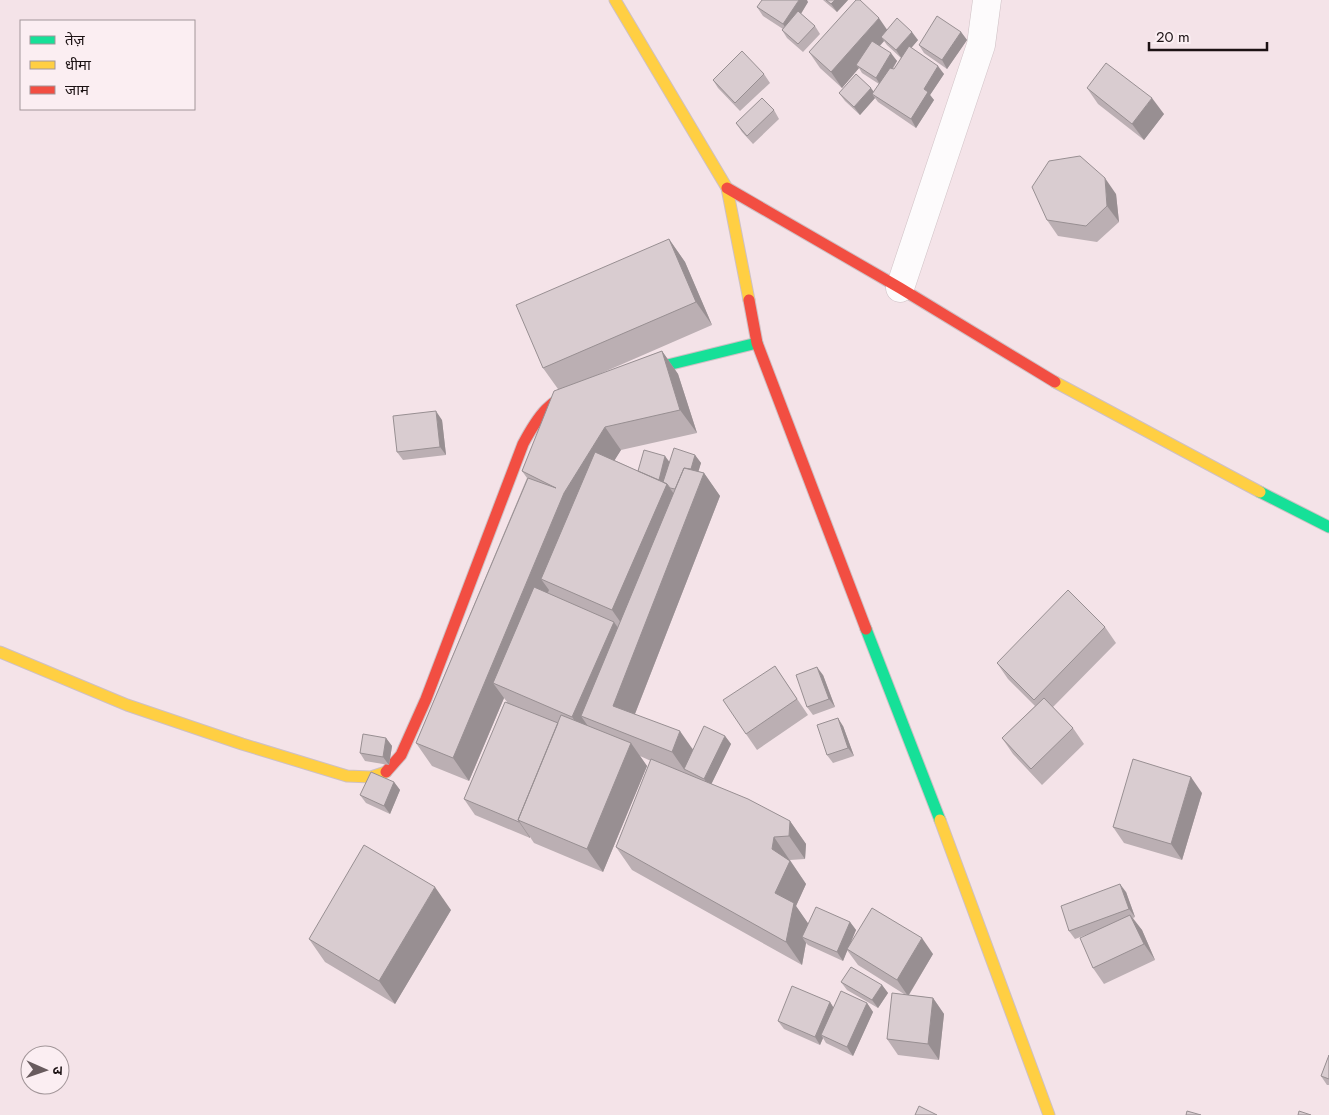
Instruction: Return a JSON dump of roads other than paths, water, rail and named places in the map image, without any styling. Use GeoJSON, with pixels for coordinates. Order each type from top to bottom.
{"type":"FeatureCollection","features":[{"type":"Feature","properties":{"kind":"street"},"geometry":{"type":"LineString","coordinates":[[900,288],[982,45],[987,0]]}},
{"type":"Feature","properties":{"kind":"street"},"geometry":{"type":"LineString","coordinates":[[617,3],[727,188],[757,343],[993,958],[1049,1115]]}},
{"type":"Feature","properties":{"kind":"street"},"geometry":{"type":"LineString","coordinates":[[727,188],[900,288],[1046,377],[1247,486],[1329,527]]}},
{"type":"Feature","properties":{"kind":"street"},"geometry":{"type":"LineString","coordinates":[[624,375],[757,343]]}},
{"type":"Feature","properties":{"kind":"street"},"geometry":{"type":"LineString","coordinates":[[0,652],[127,705],[242,744],[347,776],[371,777],[388,771],[401,755],[426,700],[523,444],[539,413],[555,399],[591,385]]}}]}
